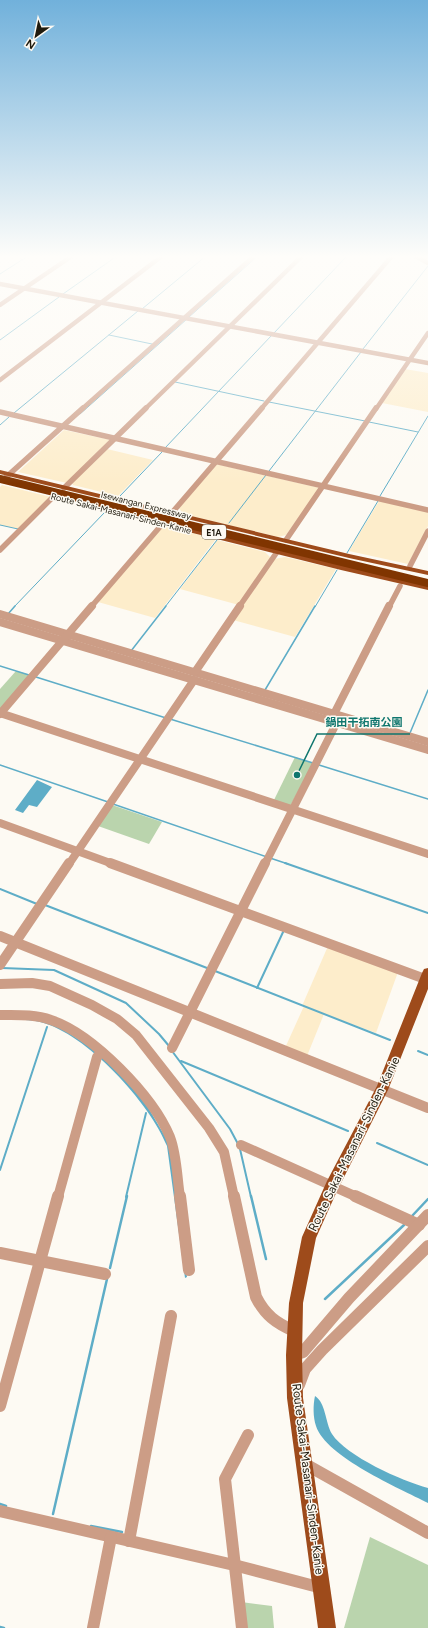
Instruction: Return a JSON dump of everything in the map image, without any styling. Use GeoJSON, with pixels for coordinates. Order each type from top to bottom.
{"type":"FeatureCollection","features":[{"type":"Feature","properties":{"kind":"highway","name":"Isewangan Expressway"},"geometry":{"type":"LineString","coordinates":[[3,473],[346,559],[428,577]]}},
{"type":"Feature","properties":{"kind":"highway","name":"Isewangan Expressway"},"geometry":{"type":"LineString","coordinates":[[0,478],[350,566],[428,583]]}},
{"type":"Feature","properties":{"kind":"main road","name":"Route Sakai-Masanari-Sinden-Kanie"},"geometry":{"type":"LineString","coordinates":[[3,473],[172,512],[349,556],[428,573]]}},
{"type":"Feature","properties":{"kind":"main road","name":"Route Sakai-Masanari-Sinden-Kanie"},"geometry":{"type":"LineString","coordinates":[[0,482],[341,568],[428,588]]}},
{"type":"Feature","properties":{"kind":"main road"},"geometry":{"type":"LineString","coordinates":[[349,556],[428,569]]}},
{"type":"Feature","properties":{"kind":"main road"},"geometry":{"type":"LineString","coordinates":[[341,568],[400,586],[428,591]]}},
{"type":"Feature","properties":{"kind":"main road","name":"Route Sakai-Masanari-Sinden-Kanie"},"geometry":{"type":"LineString","coordinates":[[327,1628],[295,1393],[294,1331],[296,1303],[309,1237],[332,1186],[382,1090],[427,977]]}},
{"type":"Feature","properties":{"kind":"street"},"geometry":{"type":"LineString","coordinates":[[0,380],[62,332]]}},
{"type":"Feature","properties":{"kind":"street"},"geometry":{"type":"LineString","coordinates":[[0,482],[3,473],[63,426],[171,332]]}},
{"type":"Feature","properties":{"kind":"street"},"geometry":{"type":"LineString","coordinates":[[64,488],[224,332]]}},
{"type":"Feature","properties":{"kind":"street"},"geometry":{"type":"LineString","coordinates":[[262,332],[428,362]]}},
{"type":"Feature","properties":{"kind":"street"},"geometry":{"type":"LineString","coordinates":[[326,332],[1,714],[428,854]]}},
{"type":"Feature","properties":{"kind":"street"},"geometry":{"type":"LineString","coordinates":[[286,540],[428,333]]}},
{"type":"Feature","properties":{"kind":"street"},"geometry":{"type":"LineString","coordinates":[[0,412],[428,510]]}},
{"type":"Feature","properties":{"kind":"street"},"geometry":{"type":"LineString","coordinates":[[0,550],[54,496]]}},
{"type":"Feature","properties":{"kind":"street"},"geometry":{"type":"LineString","coordinates":[[410,566],[428,530]]}},
{"type":"Feature","properties":{"kind":"street"},"geometry":{"type":"LineString","coordinates":[[195,672],[277,552]]}},
{"type":"Feature","properties":{"kind":"street"},"geometry":{"type":"LineString","coordinates":[[172,1048],[316,764],[400,586]]}},
{"type":"Feature","properties":{"kind":"street"},"geometry":{"type":"LineString","coordinates":[[0,614],[194,680],[428,742]]}},
{"type":"Feature","properties":{"kind":"street"},"geometry":{"type":"LineString","coordinates":[[0,622],[65,637],[195,672],[337,717],[428,750]]}},
{"type":"Feature","properties":{"kind":"street"},"geometry":{"type":"LineString","coordinates":[[0,965],[194,680]]}},
{"type":"Feature","properties":{"kind":"street"},"geometry":{"type":"LineString","coordinates":[[0,823],[427,977]]}},
{"type":"Feature","properties":{"kind":"street"},"geometry":{"type":"LineString","coordinates":[[0,936],[428,1108]]}},
{"type":"Feature","properties":{"kind":"street"},"geometry":{"type":"LineString","coordinates":[[0,984],[32,983],[50,986],[98,1008],[117,1019],[136,1035],[209,1128],[224,1152],[256,1297],[261,1309],[269,1318],[294,1331]]}},
{"type":"Feature","properties":{"kind":"street"},"geometry":{"type":"LineString","coordinates":[[0,1015],[30,1016],[57,1022],[82,1037],[144,1096],[170,1137],[189,1270]]}},
{"type":"Feature","properties":{"kind":"street"},"geometry":{"type":"LineString","coordinates":[[0,1406],[99,1054]]}},
{"type":"Feature","properties":{"kind":"street"},"geometry":{"type":"LineString","coordinates":[[241,1145],[419,1226]]}},
{"type":"Feature","properties":{"kind":"street"},"geometry":{"type":"LineString","coordinates":[[294,1355],[303,1352],[349,1298],[428,1215]]}},
{"type":"Feature","properties":{"kind":"street"},"geometry":{"type":"LineString","coordinates":[[295,1393],[305,1369],[428,1246]]}},
{"type":"Feature","properties":{"kind":"street"},"geometry":{"type":"LineString","coordinates":[[0,1253],[105,1274]]}},
{"type":"Feature","properties":{"kind":"street"},"geometry":{"type":"LineString","coordinates":[[129,1541],[171,1316]]}},
{"type":"Feature","properties":{"kind":"street"},"geometry":{"type":"LineString","coordinates":[[242,1628],[225,1479],[248,1435]]}},
{"type":"Feature","properties":{"kind":"street"},"geometry":{"type":"LineString","coordinates":[[305,1464],[428,1533]]}},
{"type":"Feature","properties":{"kind":"street"},"geometry":{"type":"LineString","coordinates":[[0,1511],[322,1588]]}},
{"type":"Feature","properties":{"kind":"street"},"geometry":{"type":"LineString","coordinates":[[93,1628],[111,1537]]}},
{"type":"Feature","properties":{"kind":"shaded area"},"geometry":{"type":"Polygon","coordinates":[[[405,369],[428,373],[428,412],[382,403],[405,369]]]}},
{"type":"Feature","properties":{"kind":"shaded area"},"geometry":{"type":"Polygon","coordinates":[[[64,430],[111,440],[67,483],[18,472],[64,430]]]}},
{"type":"Feature","properties":{"kind":"shaded area"},"geometry":{"type":"Polygon","coordinates":[[[107,449],[153,460],[118,496],[73,485],[72,483],[107,449]]]}},
{"type":"Feature","properties":{"kind":"shaded area"},"geometry":{"type":"Polygon","coordinates":[[[216,464],[320,488],[286,535],[278,537],[183,514],[179,508],[216,464]]]}},
{"type":"Feature","properties":{"kind":"shaded area"},"geometry":{"type":"Polygon","coordinates":[[[2,485],[51,497],[18,529],[0,525],[0,487],[2,485]]]}},
{"type":"Feature","properties":{"kind":"shaded area"},"geometry":{"type":"Polygon","coordinates":[[[379,501],[428,512],[428,526],[408,564],[349,551],[379,501]]]}},
{"type":"Feature","properties":{"kind":"shaded area"},"geometry":{"type":"Polygon","coordinates":[[[168,527],[216,539],[155,618],[98,602],[159,529],[168,527]]]}},
{"type":"Feature","properties":{"kind":"shaded area"},"geometry":{"type":"Polygon","coordinates":[[[217,540],[265,552],[271,558],[239,605],[180,589],[217,540]]]}},
{"type":"Feature","properties":{"kind":"shaded area"},"geometry":{"type":"Polygon","coordinates":[[[285,557],[336,569],[295,637],[233,620],[274,559],[285,557]]]}},
{"type":"Feature","properties":{"kind":"shaded area"},"geometry":{"type":"Polygon","coordinates":[[[328,946],[398,972],[376,1033],[324,1014],[307,1056],[285,1048],[328,946]]]}},
{"type":"Feature","properties":{"kind":"green space"},"geometry":{"type":"Polygon","coordinates":[[[16,671],[31,675],[0,711],[0,689],[16,671]]]}},
{"type":"Feature","properties":{"kind":"green space"},"geometry":{"type":"Polygon","coordinates":[[[295,757],[314,763],[290,806],[274,800],[295,757]]]}},
{"type":"Feature","properties":{"kind":"green space"},"geometry":{"type":"Polygon","coordinates":[[[112,805],[162,822],[149,844],[98,826],[112,805]]]}},
{"type":"Feature","properties":{"kind":"green space"},"geometry":{"type":"Polygon","coordinates":[[[370,1537],[428,1565],[428,1628],[344,1628],[370,1537]]]}},
{"type":"Feature","properties":{"kind":"green space"},"geometry":{"type":"Polygon","coordinates":[[[241,1602],[272,1606],[274,1628],[244,1628],[241,1602]]]}},
{"type":"Feature","properties":{"kind":"water"},"geometry":{"type":"Polygon","coordinates":[[[37,780],[52,787],[37,807],[29,805],[23,813],[15,810],[37,780]]]}},
{"type":"Feature","properties":{"kind":"water"},"geometry":{"type":"Polygon","coordinates":[[[0,1017],[26,1017],[55,1024],[98,1052],[142,1097],[169,1143],[187,1277],[185,1278],[167,1146],[159,1129],[146,1110],[114,1072],[77,1040],[58,1029],[40,1022],[25,1020],[0,1020],[0,1017]]]}},
{"type":"Feature","properties":{"kind":"water"},"geometry":{"type":"Polygon","coordinates":[[[315,1396],[321,1403],[332,1434],[339,1442],[349,1451],[376,1467],[404,1480],[428,1488],[428,1503],[382,1480],[348,1460],[322,1438],[314,1419],[315,1396]]]}},
{"type":"Feature","properties":{"kind":"waterway"},"geometry":{"type":"LineString","coordinates":[[0,340],[11,332]]}},
{"type":"Feature","properties":{"kind":"waterway"},"geometry":{"type":"LineString","coordinates":[[14,413],[113,332]]}},
{"type":"Feature","properties":{"kind":"waterway"},"geometry":{"type":"LineString","coordinates":[[80,414],[172,332]]}},
{"type":"Feature","properties":{"kind":"waterway"},"geometry":{"type":"LineString","coordinates":[[363,349],[376,332]]}},
{"type":"Feature","properties":{"kind":"waterway"},"geometry":{"type":"LineString","coordinates":[[109,335],[152,344]]}},
{"type":"Feature","properties":{"kind":"waterway"},"geometry":{"type":"LineString","coordinates":[[219,391],[272,335]]}},
{"type":"Feature","properties":{"kind":"waterway"},"geometry":{"type":"LineString","coordinates":[[315,411],[361,352]]}},
{"type":"Feature","properties":{"kind":"waterway"},"geometry":{"type":"LineString","coordinates":[[175,382],[219,391]]}},
{"type":"Feature","properties":{"kind":"waterway"},"geometry":{"type":"LineString","coordinates":[[165,448],[219,391]]}},
{"type":"Feature","properties":{"kind":"waterway"},"geometry":{"type":"LineString","coordinates":[[219,391],[264,401]]}},
{"type":"Feature","properties":{"kind":"waterway"},"geometry":{"type":"LineString","coordinates":[[269,402],[315,411]]}},
{"type":"Feature","properties":{"kind":"waterway"},"geometry":{"type":"LineString","coordinates":[[269,471],[315,411]]}},
{"type":"Feature","properties":{"kind":"waterway"},"geometry":{"type":"LineString","coordinates":[[315,411],[365,421]]}},
{"type":"Feature","properties":{"kind":"waterway"},"geometry":{"type":"LineString","coordinates":[[380,496],[428,416]]}},
{"type":"Feature","properties":{"kind":"waterway"},"geometry":{"type":"LineString","coordinates":[[0,425],[9,417]]}},
{"type":"Feature","properties":{"kind":"waterway"},"geometry":{"type":"LineString","coordinates":[[369,422],[418,432]]}},
{"type":"Feature","properties":{"kind":"waterway"},"geometry":{"type":"LineString","coordinates":[[120,496],[162,452]]}},
{"type":"Feature","properties":{"kind":"waterway"},"geometry":{"type":"LineString","coordinates":[[229,523],[266,475]]}},
{"type":"Feature","properties":{"kind":"waterway"},"geometry":{"type":"LineString","coordinates":[[347,553],[378,501]]}},
{"type":"Feature","properties":{"kind":"waterway"},"geometry":{"type":"LineString","coordinates":[[14,607],[105,512]]}},
{"type":"Feature","properties":{"kind":"waterway"},"geometry":{"type":"LineString","coordinates":[[0,525],[18,529]]}},
{"type":"Feature","properties":{"kind":"waterway"},"geometry":{"type":"LineString","coordinates":[[165,607],[217,540]]}},
{"type":"Feature","properties":{"kind":"waterway"},"geometry":{"type":"LineString","coordinates":[[315,607],[337,570]]}},
{"type":"Feature","properties":{"kind":"waterway"},"geometry":{"type":"LineString","coordinates":[[8,614],[15,606]]}},
{"type":"Feature","properties":{"kind":"waterway"},"geometry":{"type":"LineString","coordinates":[[131,651],[166,606]]}},
{"type":"Feature","properties":{"kind":"waterway"},"geometry":{"type":"LineString","coordinates":[[265,690],[315,606]]}},
{"type":"Feature","properties":{"kind":"waterway"},"geometry":{"type":"LineString","coordinates":[[0,666],[29,675]]}},
{"type":"Feature","properties":{"kind":"waterway"},"geometry":{"type":"LineString","coordinates":[[36,677],[166,718]]}},
{"type":"Feature","properties":{"kind":"waterway"},"geometry":{"type":"LineString","coordinates":[[410,733],[428,690]]}},
{"type":"Feature","properties":{"kind":"waterway"},"geometry":{"type":"LineString","coordinates":[[170,719],[313,763]]}},
{"type":"Feature","properties":{"kind":"waterway"},"geometry":{"type":"LineString","coordinates":[[0,765],[108,802]]}},
{"type":"Feature","properties":{"kind":"waterway"},"geometry":{"type":"LineString","coordinates":[[319,765],[428,799]]}},
{"type":"Feature","properties":{"kind":"waterway"},"geometry":{"type":"LineString","coordinates":[[113,804],[267,857]]}},
{"type":"Feature","properties":{"kind":"waterway"},"geometry":{"type":"LineString","coordinates":[[270,858],[285,863]]}},
{"type":"Feature","properties":{"kind":"waterway"},"geometry":{"type":"LineString","coordinates":[[285,863],[428,913]]}},
{"type":"Feature","properties":{"kind":"waterway"},"geometry":{"type":"LineString","coordinates":[[0,889],[37,904]]}},
{"type":"Feature","properties":{"kind":"waterway"},"geometry":{"type":"LineString","coordinates":[[45,905],[207,968]]}},
{"type":"Feature","properties":{"kind":"waterway"},"geometry":{"type":"LineString","coordinates":[[257,988],[284,930]]}},
{"type":"Feature","properties":{"kind":"waterway"},"geometry":{"type":"LineString","coordinates":[[2,968],[54,970],[126,1003],[159,1034],[169,1046]]}},
{"type":"Feature","properties":{"kind":"waterway"},"geometry":{"type":"LineString","coordinates":[[215,971],[257,988]]}},
{"type":"Feature","properties":{"kind":"waterway"},"geometry":{"type":"LineString","coordinates":[[257,988],[390,1040]]}},
{"type":"Feature","properties":{"kind":"waterway"},"geometry":{"type":"LineString","coordinates":[[0,1170],[47,1027]]}},
{"type":"Feature","properties":{"kind":"waterway"},"geometry":{"type":"LineString","coordinates":[[172,1051],[230,1129],[238,1144]]}},
{"type":"Feature","properties":{"kind":"waterway"},"geometry":{"type":"LineString","coordinates":[[418,1051],[428,1055]]}},
{"type":"Feature","properties":{"kind":"waterway"},"geometry":{"type":"LineString","coordinates":[[181,1061],[348,1131]]}},
{"type":"Feature","properties":{"kind":"waterway"},"geometry":{"type":"LineString","coordinates":[[126,1197],[146,1113]]}},
{"type":"Feature","properties":{"kind":"waterway"},"geometry":{"type":"LineString","coordinates":[[377,1143],[428,1165]]}},
{"type":"Feature","properties":{"kind":"waterway"},"geometry":{"type":"LineString","coordinates":[[240,1149],[251,1197]]}},
{"type":"Feature","properties":{"kind":"waterway"},"geometry":{"type":"LineString","coordinates":[[110,1268],[127,1196]]}},
{"type":"Feature","properties":{"kind":"waterway"},"geometry":{"type":"LineString","coordinates":[[251,1196],[266,1259]]}},
{"type":"Feature","properties":{"kind":"waterway"},"geometry":{"type":"LineString","coordinates":[[412,1216],[428,1199]]}},
{"type":"Feature","properties":{"kind":"waterway"},"geometry":{"type":"LineString","coordinates":[[325,1299],[404,1225]]}},
{"type":"Feature","properties":{"kind":"waterway"},"geometry":{"type":"LineString","coordinates":[[53,1514],[107,1279]]}},
{"type":"Feature","properties":{"kind":"waterway"},"geometry":{"type":"LineString","coordinates":[[0,1504],[6,1506]]}},
{"type":"Feature","properties":{"kind":"waterway"},"geometry":{"type":"LineString","coordinates":[[91,1526],[122,1532]]}},
{"type":"Feature","properties":{"kind":"waterway"},"geometry":{"type":"LineString","coordinates":[[0,1627],[4,1628]]}},
{"type":"Feature","properties":{"kind":"place","name":"鍋田干拓南公園"},"geometry":{"type":"Point","coordinates":[297,775]}}]}
